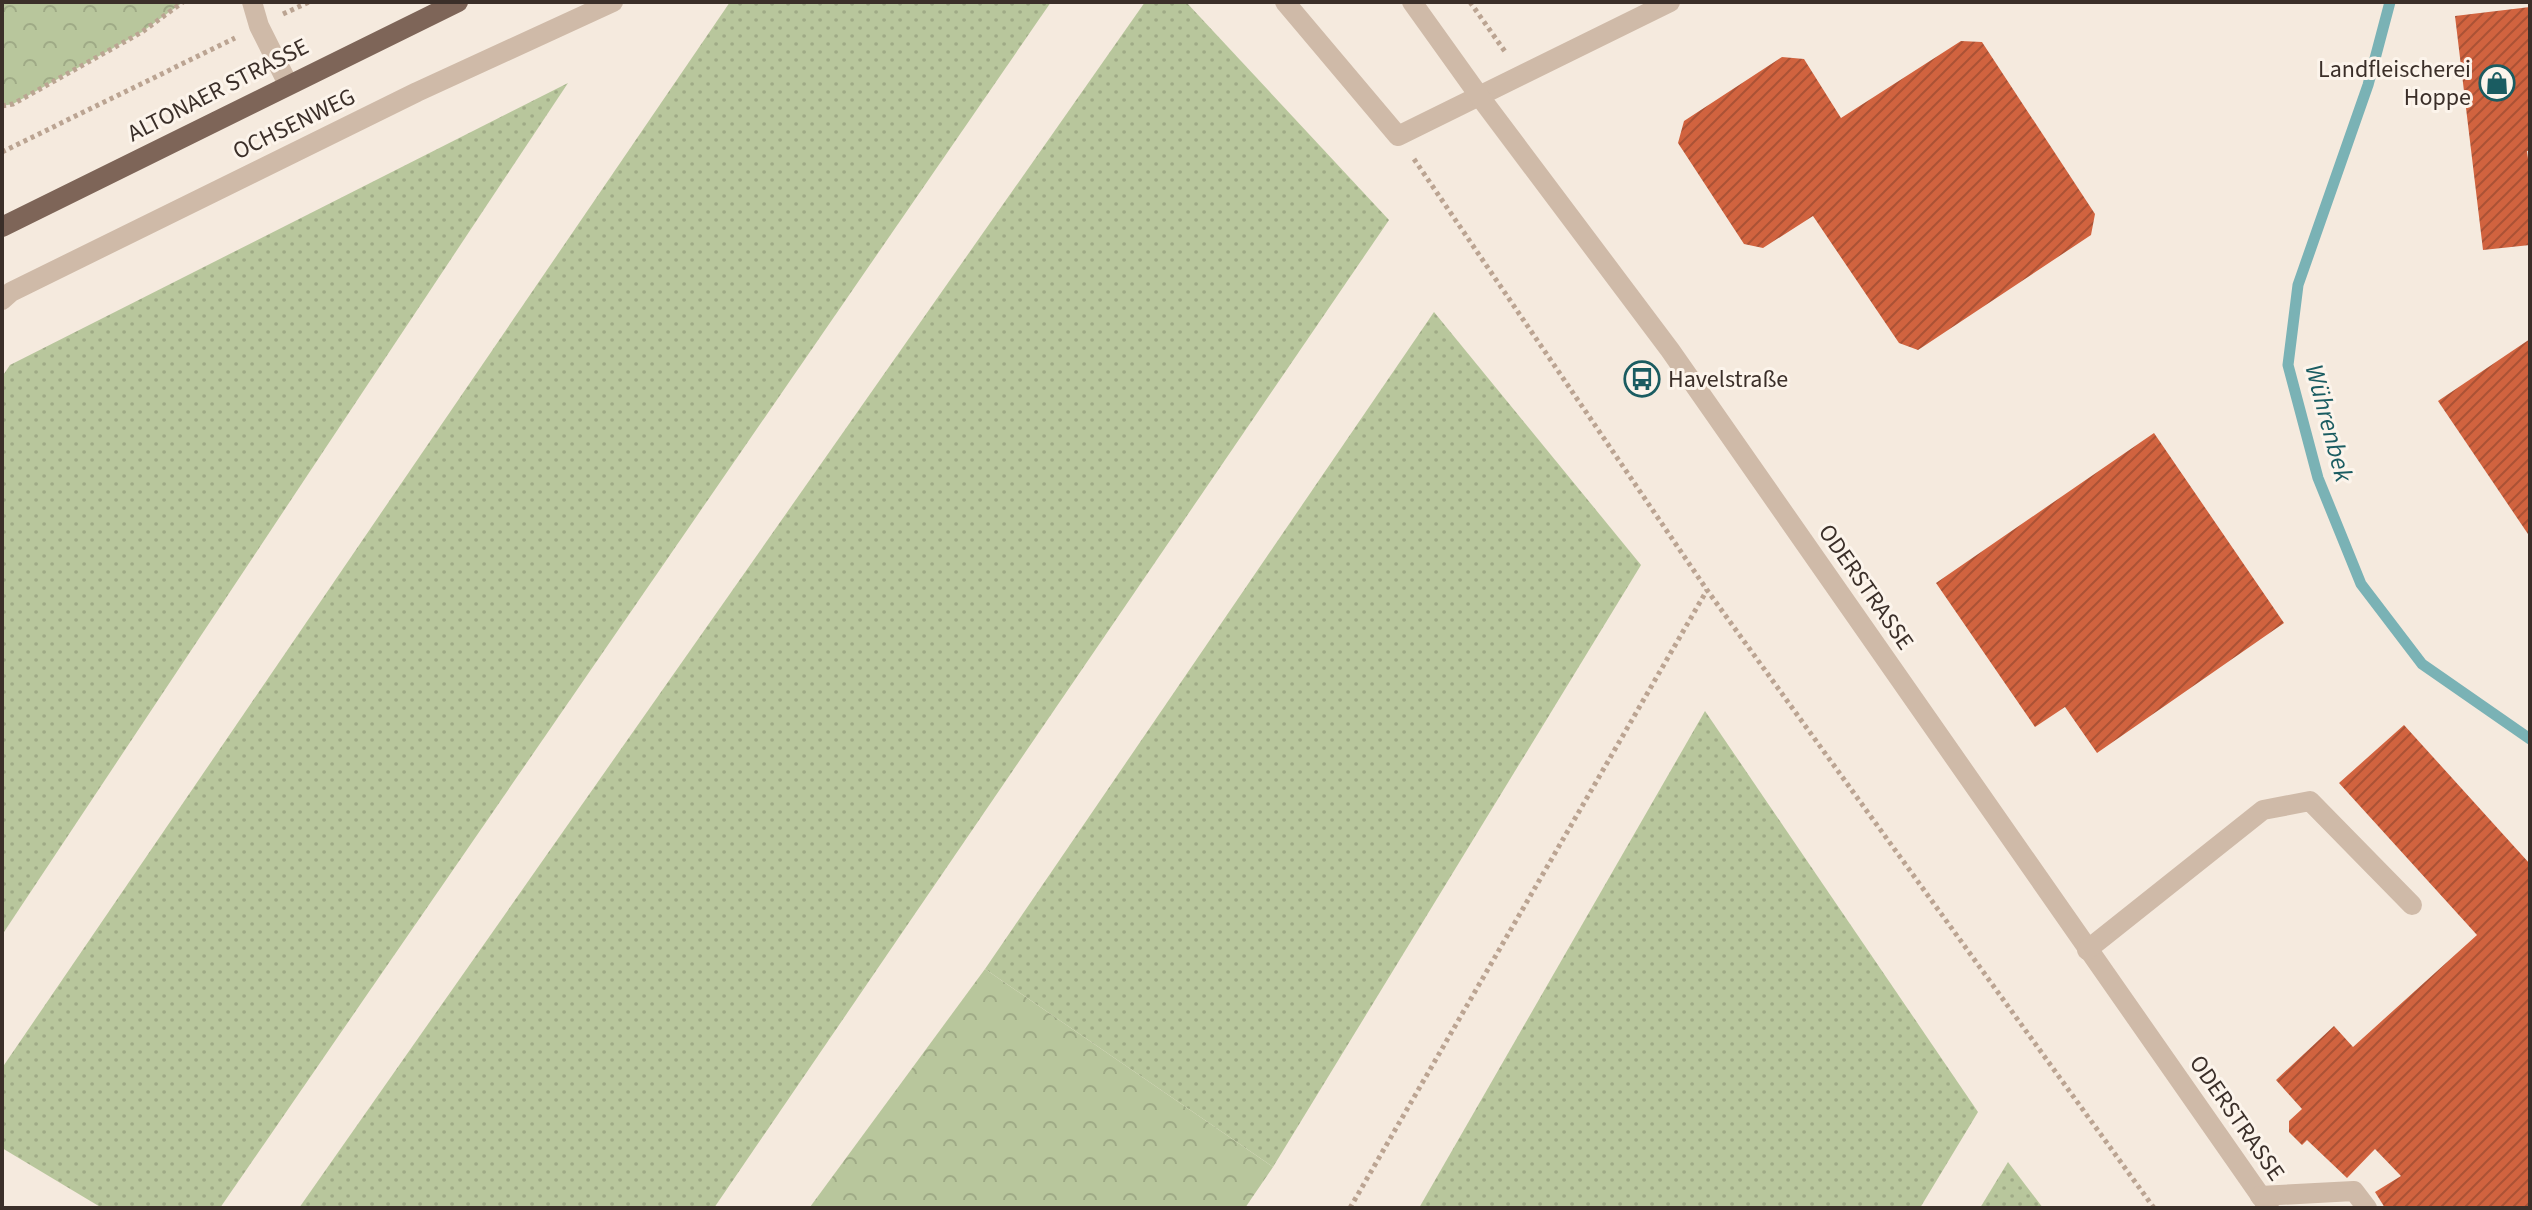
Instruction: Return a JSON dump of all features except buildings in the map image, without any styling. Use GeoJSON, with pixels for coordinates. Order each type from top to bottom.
{"type":"FeatureCollection","features":[{"type":"Feature","properties":{"kind":"main road","name":"ALTONAER STRASSE"},"geometry":{"type":"LineString","coordinates":[[2,227],[458,2]]}},
{"type":"Feature","properties":{"kind":"street","name":"OCHSENWEG"},"geometry":{"type":"LineString","coordinates":[[252,2],[259,26],[288,84]]}},
{"type":"Feature","properties":{"kind":"street","name":"OCHSENWEG"},"geometry":{"type":"LineString","coordinates":[[2,300],[11,292],[403,99],[613,2]]}},
{"type":"Feature","properties":{"kind":"street"},"geometry":{"type":"LineString","coordinates":[[1285,2],[1398,136],[1670,2]]}},
{"type":"Feature","properties":{"kind":"street","name":"ODERSTRASSE"},"geometry":{"type":"LineString","coordinates":[[1412,2],[1670,350],[2264,1202]]}},
{"type":"Feature","properties":{"kind":"street"},"geometry":{"type":"LineString","coordinates":[[2087,950],[2263,810],[2310,801],[2412,905]]}},
{"type":"Feature","properties":{"kind":"street"},"geometry":{"type":"LineString","coordinates":[[2264,1202],[2354,1191],[2367,1208]]}},
{"type":"Feature","properties":{"kind":"path"},"geometry":{"type":"LineString","coordinates":[[2,106],[13,104],[142,32],[183,2]]}},
{"type":"Feature","properties":{"kind":"path"},"geometry":{"type":"LineString","coordinates":[[2,152],[309,2]]}},
{"type":"Feature","properties":{"kind":"path"},"geometry":{"type":"LineString","coordinates":[[1470,2],[1521,73]]}},
{"type":"Feature","properties":{"kind":"path"},"geometry":{"type":"LineString","coordinates":[[1398,136],[1707,590],[2154,1208]]}},
{"type":"Feature","properties":{"kind":"path"},"geometry":{"type":"LineString","coordinates":[[1350,1208],[1707,590]]}},
{"type":"Feature","properties":{"kind":"green space"},"geometry":{"type":"Polygon","coordinates":[[[2,2],[183,2],[142,32],[13,104],[2,106],[2,2]]]}},
{"type":"Feature","properties":{"kind":"green space"},"geometry":{"type":"Polygon","coordinates":[[[730,2],[1051,2],[220,1208],[102,1208],[2,1148],[2,1068],[730,2]]]}},
{"type":"Feature","properties":{"kind":"green space"},"geometry":{"type":"Polygon","coordinates":[[[1145,2],[1186,2],[1389,220],[714,1208],[299,1208],[1145,2]]]}},
{"type":"Feature","properties":{"kind":"green space"},"geometry":{"type":"Polygon","coordinates":[[[568,83],[2,935],[2,377],[10,365],[568,83]]]}},
{"type":"Feature","properties":{"kind":"green space"},"geometry":{"type":"Polygon","coordinates":[[[1434,312],[1641,565],[1273,1167],[985,969],[1434,312]]]}},
{"type":"Feature","properties":{"kind":"green space"},"geometry":{"type":"Polygon","coordinates":[[[1705,711],[1978,1112],[1920,1208],[1419,1208],[1705,711]]]}},
{"type":"Feature","properties":{"kind":"green space"},"geometry":{"type":"Polygon","coordinates":[[[985,969],[1273,1167],[1245,1208],[810,1207],[985,969]]]}},
{"type":"Feature","properties":{"kind":"green space"},"geometry":{"type":"Polygon","coordinates":[[[2008,1162],[2043,1208],[1980,1208],[2008,1162]]]}},
{"type":"Feature","properties":{"kind":"waterway","name":"Wührenbek"},"geometry":{"type":"LineString","coordinates":[[2390,2],[2368,85],[2298,285],[2288,365],[2318,478],[2361,584],[2422,664],[2530,739]]}},
{"type":"Feature","properties":{"kind":"place","name":"Landfleischerei Hoppe"},"geometry":{"type":"Point","coordinates":[2497,83]}},
{"type":"Feature","properties":{"kind":"place","name":"Havelstraße"},"geometry":{"type":"Point","coordinates":[1642,379]}}]}
